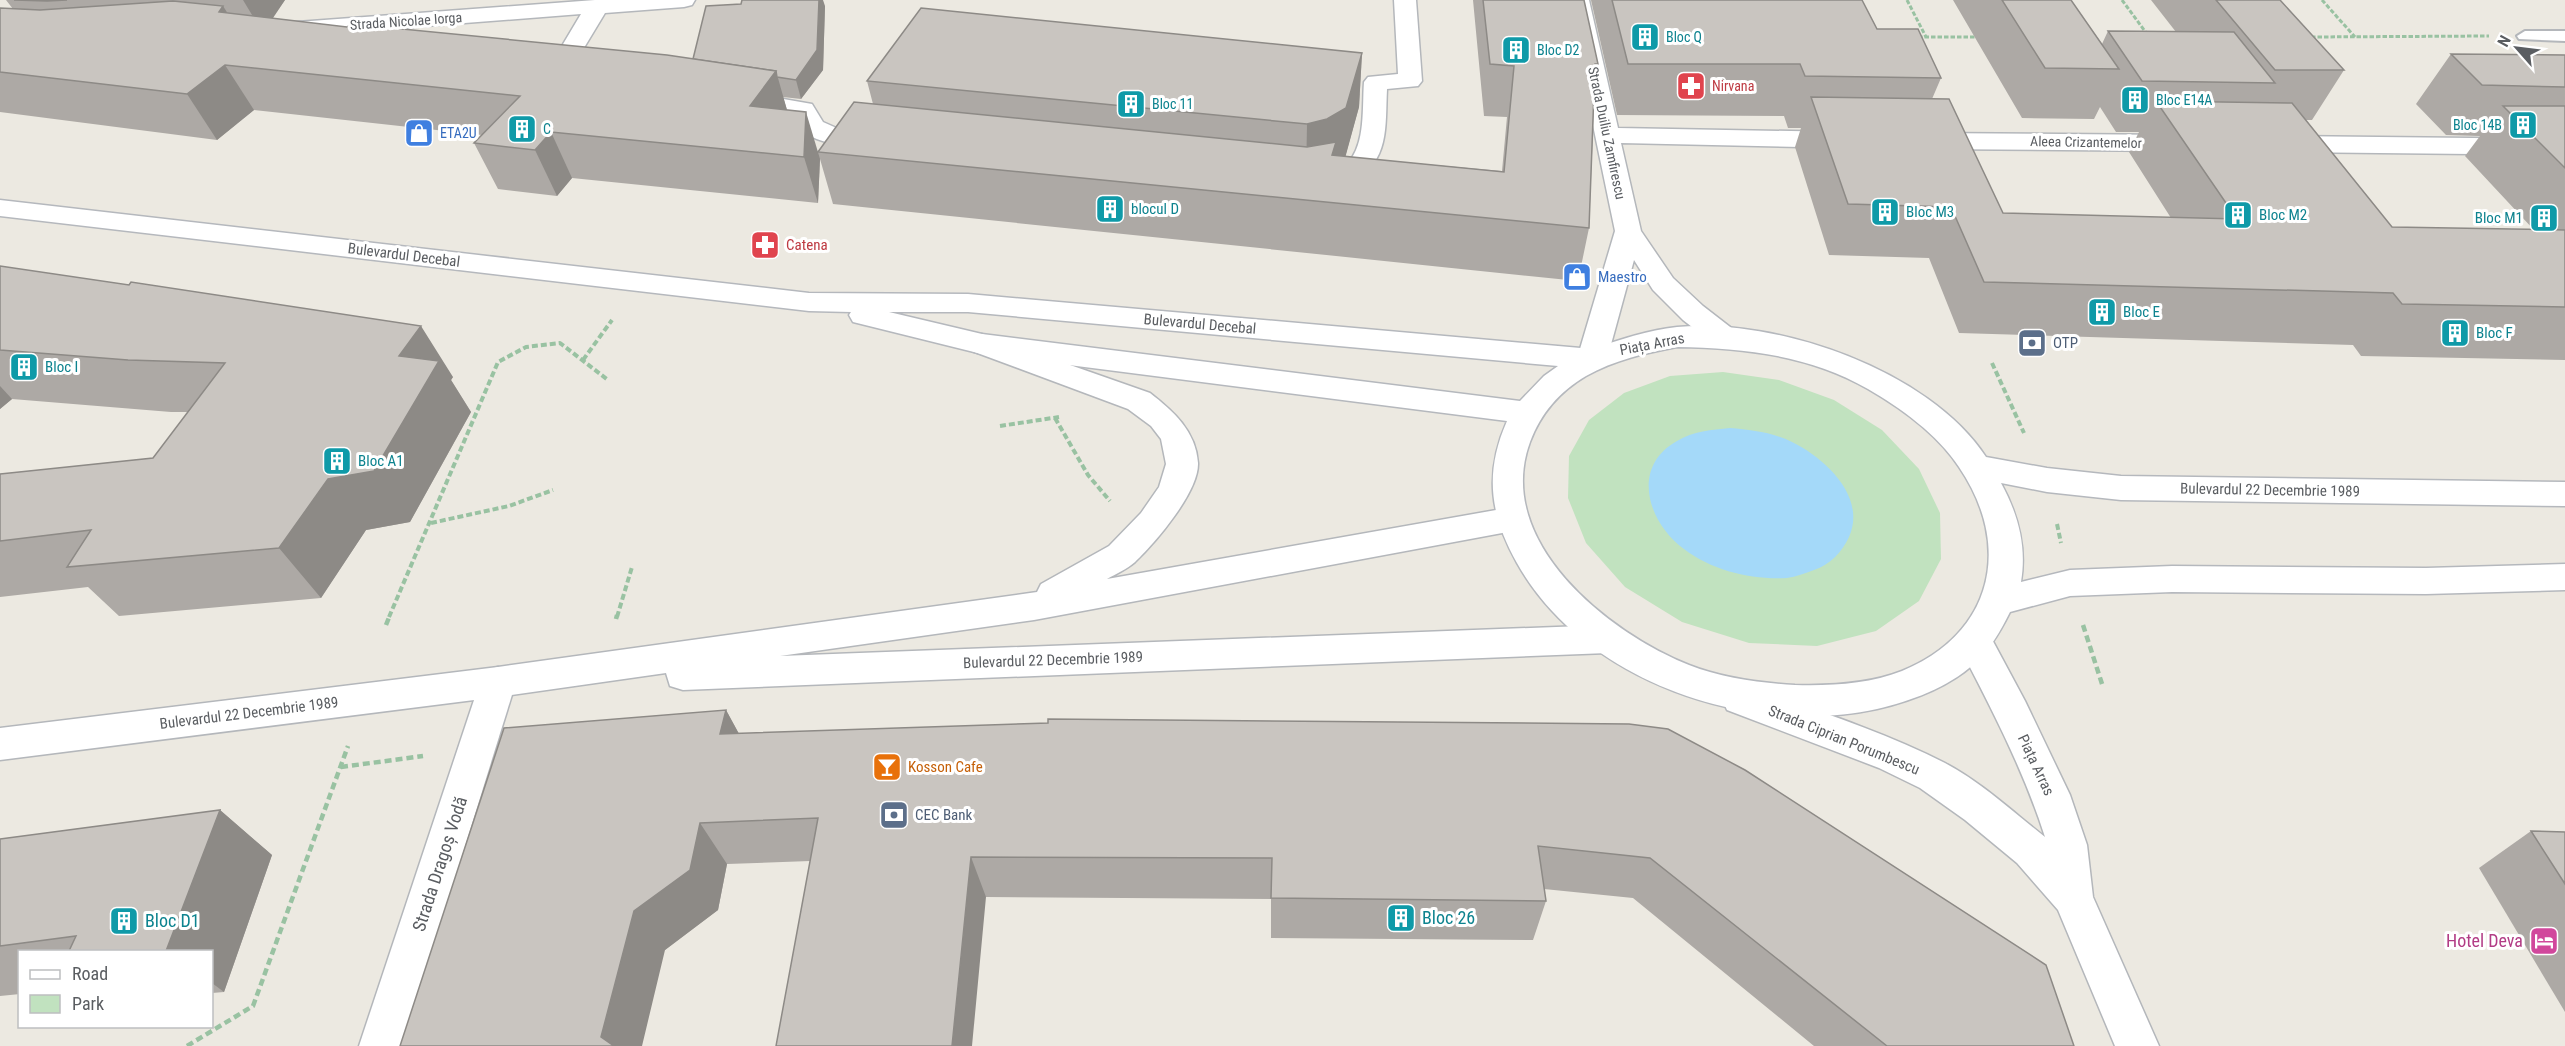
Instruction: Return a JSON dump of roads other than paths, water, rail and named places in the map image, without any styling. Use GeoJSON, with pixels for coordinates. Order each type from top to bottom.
{"type":"FeatureCollection","features":[{"type":"Feature","properties":{"kind":"street","name":"Strada Nicolae Iorga"},"geometry":{"type":"LineString","coordinates":[[333,49],[278,37],[684,0]]}},
{"type":"Feature","properties":{"kind":"street"},"geometry":{"type":"LineString","coordinates":[[1306,189],[1347,185],[1371,148],[1376,82],[1410,81],[1405,0]]}},
{"type":"Feature","properties":{"kind":"street","name":"Strada Duiliu Zamfirescu"},"geometry":{"type":"LineString","coordinates":[[1578,0],[1628,231]]}},
{"type":"Feature","properties":{"kind":"street"},"geometry":{"type":"LineString","coordinates":[[559,72],[597,7]]}},
{"type":"Feature","properties":{"kind":"street"},"geometry":{"type":"LineString","coordinates":[[722,96],[803,108],[813,127],[862,143],[897,147]]}},
{"type":"Feature","properties":{"kind":"street"},"geometry":{"type":"LineString","coordinates":[[1608,135],[1869,140]]}},
{"type":"Feature","properties":{"kind":"street","name":"Aleea Crizantemelor"},"geometry":{"type":"LineString","coordinates":[[1905,141],[2205,144]]}},
{"type":"Feature","properties":{"kind":"street"},"geometry":{"type":"LineString","coordinates":[[2253,144],[2565,147]]}},
{"type":"Feature","properties":{"kind":"street","name":"Bulevardul Decebal"},"geometry":{"type":"LineString","coordinates":[[0,208],[809,302],[968,303],[1592,359]]}},
{"type":"Feature","properties":{"kind":"street"},"geometry":{"type":"LineString","coordinates":[[1628,231],[1663,284],[1693,313],[1724,337]]}},
{"type":"Feature","properties":{"kind":"street"},"geometry":{"type":"LineString","coordinates":[[1592,359],[1628,231]]}},
{"type":"Feature","properties":{"kind":"street","name":"Bulevardul Decebal"},"geometry":{"type":"LineString","coordinates":[[809,302],[982,344],[1527,413]]}},
{"type":"Feature","properties":{"kind":"street","name":"Piața Arras"},"geometry":{"type":"LineString","coordinates":[[1677,337],[1724,337],[1768,342],[1813,353],[1855,370],[1892,389],[1924,412],[1953,438],[1977,467],[2000,515],[2007,566],[2000,602],[1975,642],[1944,668],[1904,687],[1858,699],[1806,702],[1752,697],[1699,683],[1651,664],[1608,639],[1564,602],[1532,561],[1513,519],[1508,490],[1508,463],[1515,437],[1527,413],[1545,392],[1566,374],[1592,359],[1632,345],[1677,337]]}},
{"type":"Feature","properties":{"kind":"street"},"geometry":{"type":"LineString","coordinates":[[982,344],[1139,401],[1162,418],[1176,436],[1182,464],[1174,489],[1153,522],[1121,555],[1034,606]]}},
{"type":"Feature","properties":{"kind":"street","name":"Bulevardul 22 Decembrie 1989"},"geometry":{"type":"LineString","coordinates":[[1977,467],[2047,480],[2121,488],[2565,494]]}},
{"type":"Feature","properties":{"kind":"street","name":"Bulevardul 22 Decembrie 1989"},"geometry":{"type":"LineString","coordinates":[[0,744],[498,682],[1034,606],[1513,519]]}},
{"type":"Feature","properties":{"kind":"street"},"geometry":{"type":"LineString","coordinates":[[2000,602],[2070,583],[2172,579],[2426,581],[2565,577]]}},
{"type":"Feature","properties":{"kind":"street","name":"Bulevardul 22 Decembrie 1989"},"geometry":{"type":"LineString","coordinates":[[498,682],[1608,639]]}},
{"type":"Feature","properties":{"kind":"street","name":"Piața Arras"},"geometry":{"type":"LineString","coordinates":[[1975,642],[2012,712],[2051,795],[2067,845],[2073,897]]}},
{"type":"Feature","properties":{"kind":"street","name":"Strada Dragoș Vodă"},"geometry":{"type":"LineString","coordinates":[[381,1046],[498,682]]}},
{"type":"Feature","properties":{"kind":"street","name":"Strada Ciprian Porumbescu"},"geometry":{"type":"LineString","coordinates":[[1699,683],[1892,756],[1934,776],[1979,808],[2031,850],[2073,897],[2137,1046]]}},
{"type":"Feature","properties":{"kind":"lane"},"geometry":{"type":"LineString","coordinates":[[2525,36],[2565,36]]}},
{"type":"Feature","properties":{"kind":"water"},"geometry":{"type":"Polygon","coordinates":[[[1730,428],[1769,434],[1792,442],[1817,458],[1840,481],[1848,494],[1853,522],[1849,537],[1839,553],[1820,568],[1790,577],[1747,576],[1695,557],[1671,538],[1661,525],[1649,495],[1649,480],[1653,465],[1662,452],[1690,435],[1730,428]]]}},
{"type":"Feature","properties":{"kind":"place","name":"Bloc Q"},"geometry":{"type":"Point","coordinates":[1645,37]}},
{"type":"Feature","properties":{"kind":"place","name":"Bloc D2"},"geometry":{"type":"Point","coordinates":[1516,50]}},
{"type":"Feature","properties":{"kind":"place","name":"Nirvana"},"geometry":{"type":"Point","coordinates":[1691,86]}},
{"type":"Feature","properties":{"kind":"place","name":"Bloc E14A"},"geometry":{"type":"Point","coordinates":[2135,100]}},
{"type":"Feature","properties":{"kind":"place","name":"Bloc 11"},"geometry":{"type":"Point","coordinates":[1131,104]}},
{"type":"Feature","properties":{"kind":"place","name":"Bloc 14B"},"geometry":{"type":"Point","coordinates":[2523,125]}},
{"type":"Feature","properties":{"kind":"place","name":"C"},"geometry":{"type":"Point","coordinates":[522,129]}},
{"type":"Feature","properties":{"kind":"place","name":"ETA2U"},"geometry":{"type":"Point","coordinates":[419,133]}},
{"type":"Feature","properties":{"kind":"place","name":"blocul D"},"geometry":{"type":"Point","coordinates":[1110,209]}},
{"type":"Feature","properties":{"kind":"place","name":"Bloc M3"},"geometry":{"type":"Point","coordinates":[1885,212]}},
{"type":"Feature","properties":{"kind":"place","name":"Bloc M2"},"geometry":{"type":"Point","coordinates":[2238,215]}},
{"type":"Feature","properties":{"kind":"place","name":"Bloc M1"},"geometry":{"type":"Point","coordinates":[2544,218]}},
{"type":"Feature","properties":{"kind":"place","name":"Catena"},"geometry":{"type":"Point","coordinates":[765,245]}},
{"type":"Feature","properties":{"kind":"place","name":"Maestro"},"geometry":{"type":"Point","coordinates":[1577,277]}},
{"type":"Feature","properties":{"kind":"place","name":"Bloc E"},"geometry":{"type":"Point","coordinates":[2102,312]}},
{"type":"Feature","properties":{"kind":"place","name":"Bloc F"},"geometry":{"type":"Point","coordinates":[2455,333]}},
{"type":"Feature","properties":{"kind":"place","name":"OTP"},"geometry":{"type":"Point","coordinates":[2032,343]}},
{"type":"Feature","properties":{"kind":"place","name":"Bloc I"},"geometry":{"type":"Point","coordinates":[24,367]}},
{"type":"Feature","properties":{"kind":"place","name":"Bloc A1"},"geometry":{"type":"Point","coordinates":[337,461]}},
{"type":"Feature","properties":{"kind":"place","name":"Kosson Cafe"},"geometry":{"type":"Point","coordinates":[887,767]}},
{"type":"Feature","properties":{"kind":"place","name":"CEC Bank"},"geometry":{"type":"Point","coordinates":[894,815]}},
{"type":"Feature","properties":{"kind":"place","name":"Bloc 26"},"geometry":{"type":"Point","coordinates":[1401,918]}},
{"type":"Feature","properties":{"kind":"place","name":"Bloc D1"},"geometry":{"type":"Point","coordinates":[124,921]}},
{"type":"Feature","properties":{"kind":"place","name":"Hotel Deva"},"geometry":{"type":"Point","coordinates":[2544,941]}}]}
